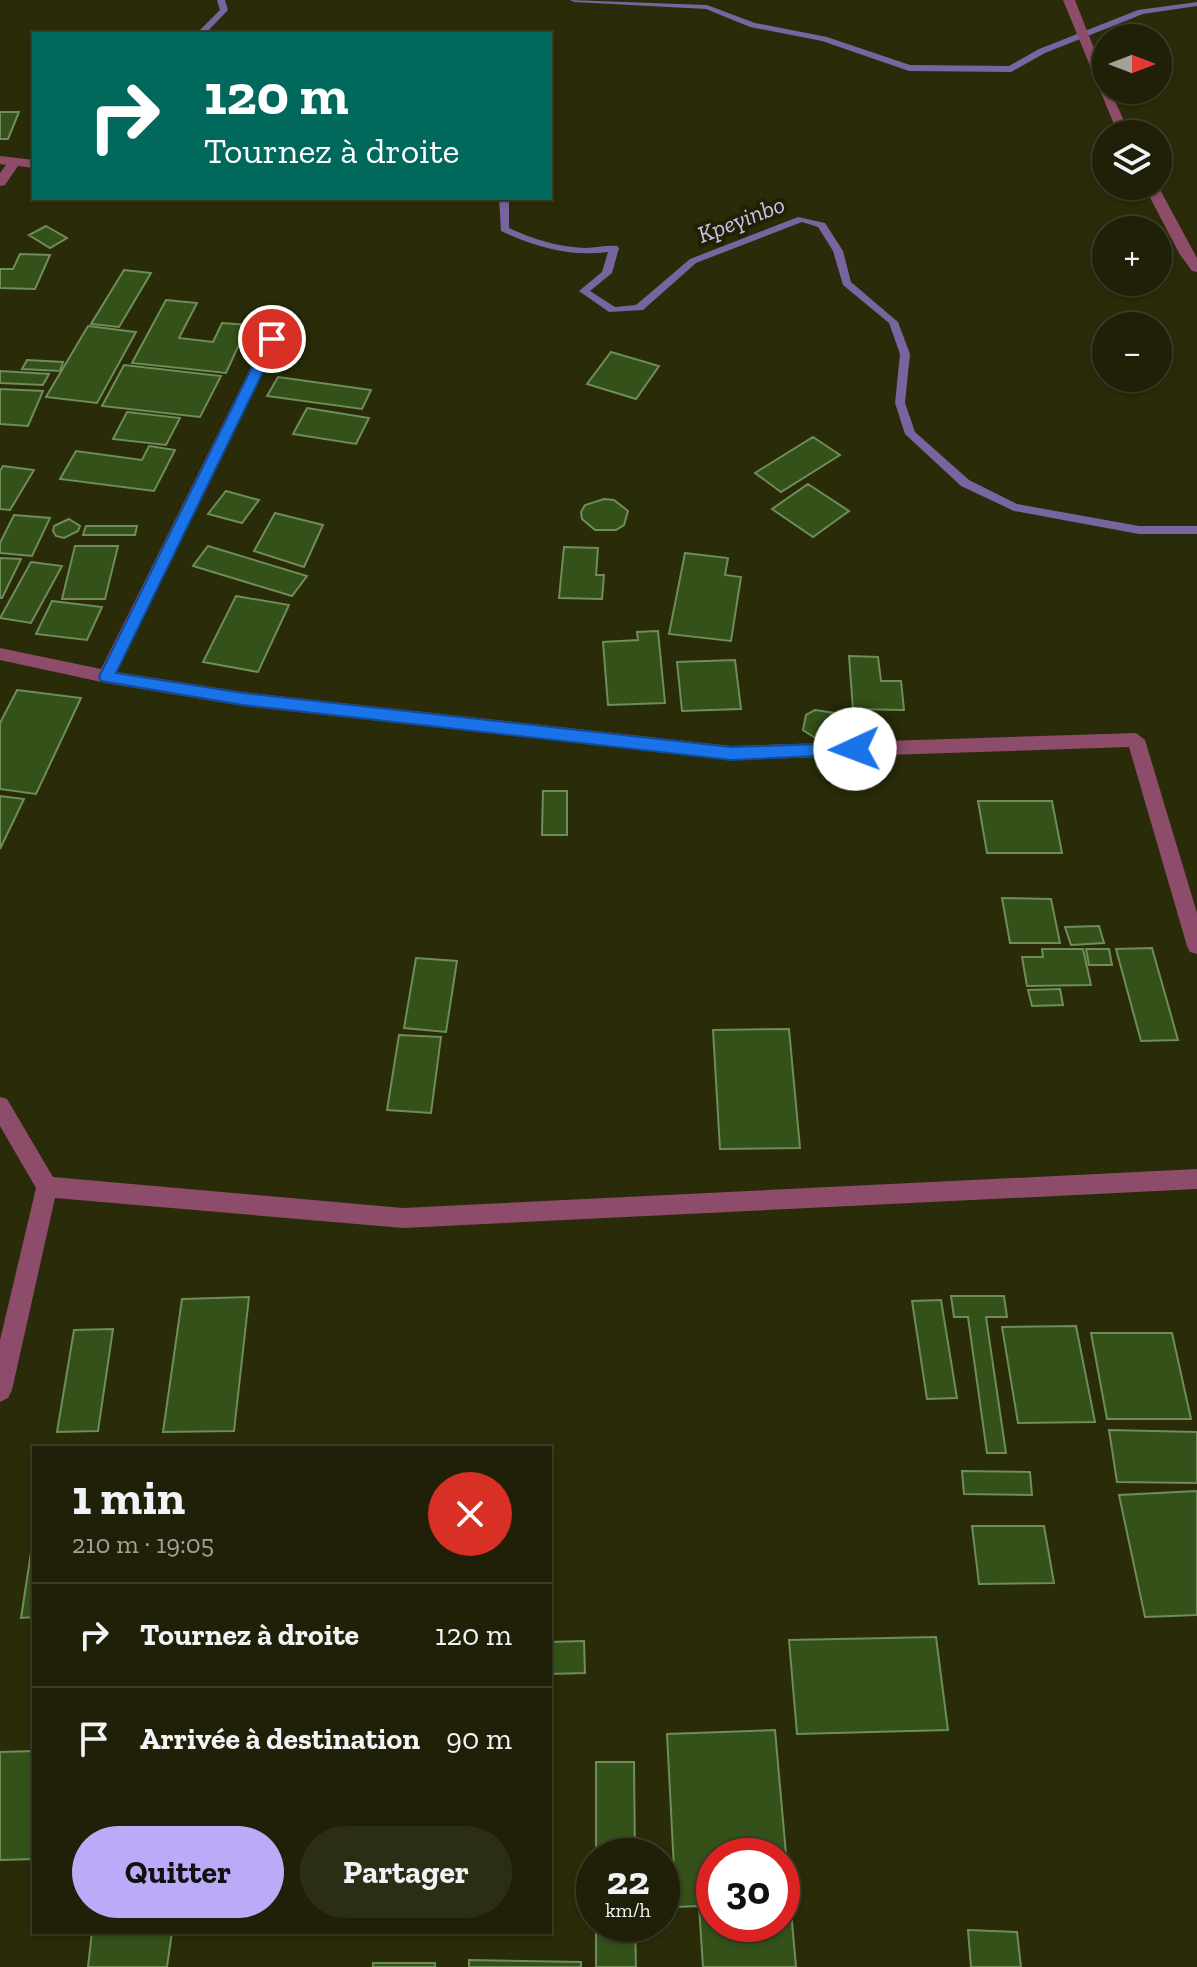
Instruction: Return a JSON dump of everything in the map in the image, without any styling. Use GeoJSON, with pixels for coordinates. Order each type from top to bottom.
{"type":"FeatureCollection","features":[{"type":"Feature","properties":{"kind":"street"},"geometry":{"type":"LineString","coordinates":[[1069,0],[1117,120]]}},
{"type":"Feature","properties":{"kind":"street"},"geometry":{"type":"LineString","coordinates":[[0,182],[7,161],[32,164]]}},
{"type":"Feature","properties":{"kind":"street"},"geometry":{"type":"LineString","coordinates":[[1159,200],[1197,268]]}},
{"type":"Feature","properties":{"kind":"street"},"geometry":{"type":"LineString","coordinates":[[106,677],[272,339]]}},
{"type":"Feature","properties":{"kind":"street"},"geometry":{"type":"LineString","coordinates":[[0,654],[106,677],[243,699],[731,753],[1136,740],[1197,946]]}},
{"type":"Feature","properties":{"kind":"street"},"geometry":{"type":"LineString","coordinates":[[0,1106],[47,1187],[0,1390]]}},
{"type":"Feature","properties":{"kind":"street"},"geometry":{"type":"LineString","coordinates":[[47,1187],[403,1218],[1197,1179]]}},
{"type":"Feature","properties":{"kind":"building"},"geometry":{"type":"Polygon","coordinates":[[[0,112],[19,112],[8,139],[0,139],[0,112]]]}},
{"type":"Feature","properties":{"kind":"building"},"geometry":{"type":"Polygon","coordinates":[[[46,226],[67,238],[50,248],[29,235],[46,226]]]}},
{"type":"Feature","properties":{"kind":"building"},"geometry":{"type":"Polygon","coordinates":[[[20,254],[50,255],[35,289],[0,288],[0,269],[13,269],[20,254]]]}},
{"type":"Feature","properties":{"kind":"building"},"geometry":{"type":"Polygon","coordinates":[[[124,270],[151,273],[119,327],[91,324],[124,270]]]}},
{"type":"Feature","properties":{"kind":"building"},"geometry":{"type":"Polygon","coordinates":[[[166,300],[197,303],[179,338],[213,342],[222,323],[248,325],[226,373],[132,363],[166,300]]]}},
{"type":"Feature","properties":{"kind":"building"},"geometry":{"type":"Polygon","coordinates":[[[88,326],[136,332],[97,403],[46,397],[88,326]]]}},
{"type":"Feature","properties":{"kind":"building"},"geometry":{"type":"Polygon","coordinates":[[[611,352],[659,366],[636,399],[587,384],[611,352]]]}},
{"type":"Feature","properties":{"kind":"building"},"geometry":{"type":"Polygon","coordinates":[[[27,360],[63,362],[60,371],[22,369],[27,360]]]}},
{"type":"Feature","properties":{"kind":"building"},"geometry":{"type":"Polygon","coordinates":[[[124,365],[221,376],[200,417],[102,406],[124,365]]]}},
{"type":"Feature","properties":{"kind":"building"},"geometry":{"type":"Polygon","coordinates":[[[0,371],[49,374],[43,385],[0,383],[0,371]]]}},
{"type":"Feature","properties":{"kind":"building"},"geometry":{"type":"Polygon","coordinates":[[[278,377],[371,390],[362,409],[267,396],[278,377]]]}},
{"type":"Feature","properties":{"kind":"building"},"geometry":{"type":"Polygon","coordinates":[[[0,389],[43,391],[28,426],[0,424],[0,389]]]}},
{"type":"Feature","properties":{"kind":"building"},"geometry":{"type":"Polygon","coordinates":[[[307,408],[369,418],[356,444],[293,434],[307,408]]]}},
{"type":"Feature","properties":{"kind":"building"},"geometry":{"type":"Polygon","coordinates":[[[127,412],[180,418],[166,445],[113,439],[127,412]]]}},
{"type":"Feature","properties":{"kind":"building"},"geometry":{"type":"Polygon","coordinates":[[[813,437],[840,455],[781,492],[755,473],[813,437]]]}},
{"type":"Feature","properties":{"kind":"building"},"geometry":{"type":"Polygon","coordinates":[[[149,446],[175,450],[154,491],[60,479],[76,451],[142,460],[149,446]]]}},
{"type":"Feature","properties":{"kind":"building"},"geometry":{"type":"Polygon","coordinates":[[[3,466],[34,470],[10,510],[0,509],[0,471],[3,466]]]}},
{"type":"Feature","properties":{"kind":"building"},"geometry":{"type":"Polygon","coordinates":[[[808,484],[849,511],[813,537],[772,509],[808,484]]]}},
{"type":"Feature","properties":{"kind":"building"},"geometry":{"type":"Polygon","coordinates":[[[226,491],[259,500],[242,523],[208,514],[226,491]]]}},
{"type":"Feature","properties":{"kind":"building"},"geometry":{"type":"Polygon","coordinates":[[[604,499],[614,500],[628,511],[624,525],[616,530],[595,530],[582,519],[581,512],[585,505],[604,499]]]}},
{"type":"Feature","properties":{"kind":"building"},"geometry":{"type":"Polygon","coordinates":[[[275,513],[323,525],[304,567],[254,551],[275,513]]]}},
{"type":"Feature","properties":{"kind":"building"},"geometry":{"type":"Polygon","coordinates":[[[14,515],[50,518],[32,556],[0,553],[0,543],[14,515]]]}},
{"type":"Feature","properties":{"kind":"building"},"geometry":{"type":"Polygon","coordinates":[[[69,519],[80,526],[78,531],[64,538],[56,536],[54,526],[69,519]]]}},
{"type":"Feature","properties":{"kind":"building"},"geometry":{"type":"Polygon","coordinates":[[[86,526],[137,526],[135,535],[83,535],[86,526]]]}},
{"type":"Feature","properties":{"kind":"building"},"geometry":{"type":"Polygon","coordinates":[[[75,546],[118,546],[105,599],[62,599],[75,546]]]}},
{"type":"Feature","properties":{"kind":"building"},"geometry":{"type":"Polygon","coordinates":[[[208,546],[307,576],[292,596],[193,566],[208,546]]]}},
{"type":"Feature","properties":{"kind":"building"},"geometry":{"type":"Polygon","coordinates":[[[564,547],[598,548],[596,575],[604,575],[602,599],[559,598],[564,547]]]}},
{"type":"Feature","properties":{"kind":"building"},"geometry":{"type":"Polygon","coordinates":[[[685,553],[728,558],[725,575],[741,577],[731,641],[669,634],[685,553]]]}},
{"type":"Feature","properties":{"kind":"building"},"geometry":{"type":"Polygon","coordinates":[[[0,558],[21,559],[2,598],[0,598],[0,558]]]}},
{"type":"Feature","properties":{"kind":"building"},"geometry":{"type":"Polygon","coordinates":[[[31,562],[62,566],[31,623],[0,618],[31,562]]]}},
{"type":"Feature","properties":{"kind":"building"},"geometry":{"type":"Polygon","coordinates":[[[236,596],[289,605],[258,672],[203,662],[236,596]]]}},
{"type":"Feature","properties":{"kind":"building"},"geometry":{"type":"Polygon","coordinates":[[[52,601],[102,607],[87,640],[36,634],[52,601]]]}},
{"type":"Feature","properties":{"kind":"building"},"geometry":{"type":"Polygon","coordinates":[[[658,631],[665,703],[608,705],[603,642],[638,640],[637,632],[658,631]]]}},
{"type":"Feature","properties":{"kind":"building"},"geometry":{"type":"Polygon","coordinates":[[[849,656],[878,657],[881,681],[901,681],[904,710],[853,709],[849,656]]]}},
{"type":"Feature","properties":{"kind":"building"},"geometry":{"type":"Polygon","coordinates":[[[735,660],[741,709],[682,711],[677,662],[735,660]]]}},
{"type":"Feature","properties":{"kind":"building"},"geometry":{"type":"Polygon","coordinates":[[[17,690],[81,698],[36,794],[0,789],[0,723],[17,690]]]}},
{"type":"Feature","properties":{"kind":"building"},"geometry":{"type":"Polygon","coordinates":[[[815,710],[835,713],[841,720],[839,736],[820,741],[803,730],[806,715],[815,710]]]}},
{"type":"Feature","properties":{"kind":"building"},"geometry":{"type":"Polygon","coordinates":[[[543,791],[567,791],[567,835],[542,835],[543,791]]]}},
{"type":"Feature","properties":{"kind":"building"},"geometry":{"type":"Polygon","coordinates":[[[0,796],[24,799],[0,849],[0,796]]]}},
{"type":"Feature","properties":{"kind":"building"},"geometry":{"type":"Polygon","coordinates":[[[978,801],[1052,801],[1062,853],[987,853],[978,801]]]}},
{"type":"Feature","properties":{"kind":"building"},"geometry":{"type":"Polygon","coordinates":[[[1002,898],[1051,899],[1060,943],[1010,943],[1002,898]]]}},
{"type":"Feature","properties":{"kind":"building"},"geometry":{"type":"Polygon","coordinates":[[[1099,926],[1104,943],[1071,945],[1065,927],[1099,926]]]}},
{"type":"Feature","properties":{"kind":"building"},"geometry":{"type":"Polygon","coordinates":[[[1152,948],[1178,1040],[1141,1041],[1116,949],[1152,948]]]}},
{"type":"Feature","properties":{"kind":"building"},"geometry":{"type":"Polygon","coordinates":[[[1042,949],[1083,949],[1091,985],[1027,986],[1022,957],[1043,957],[1042,949]]]}},
{"type":"Feature","properties":{"kind":"building"},"geometry":{"type":"Polygon","coordinates":[[[1086,949],[1109,949],[1112,965],[1089,965],[1086,949]]]}},
{"type":"Feature","properties":{"kind":"building"},"geometry":{"type":"Polygon","coordinates":[[[416,958],[457,961],[446,1032],[404,1028],[416,958]]]}},
{"type":"Feature","properties":{"kind":"building"},"geometry":{"type":"Polygon","coordinates":[[[1060,989],[1063,1005],[1032,1006],[1028,990],[1060,989]]]}},
{"type":"Feature","properties":{"kind":"building"},"geometry":{"type":"Polygon","coordinates":[[[789,1029],[800,1148],[720,1149],[713,1030],[789,1029]]]}},
{"type":"Feature","properties":{"kind":"building"},"geometry":{"type":"Polygon","coordinates":[[[399,1035],[441,1037],[431,1113],[387,1110],[399,1035]]]}},
{"type":"Feature","properties":{"kind":"building"},"geometry":{"type":"Polygon","coordinates":[[[951,1296],[1004,1296],[1007,1317],[986,1317],[1006,1453],[987,1453],[968,1317],[954,1317],[951,1296]]]}},
{"type":"Feature","properties":{"kind":"building"},"geometry":{"type":"Polygon","coordinates":[[[249,1297],[234,1431],[163,1432],[182,1299],[249,1297]]]}},
{"type":"Feature","properties":{"kind":"building"},"geometry":{"type":"Polygon","coordinates":[[[941,1300],[957,1398],[927,1399],[912,1301],[941,1300]]]}},
{"type":"Feature","properties":{"kind":"building"},"geometry":{"type":"Polygon","coordinates":[[[1076,1326],[1095,1422],[1018,1423],[1002,1327],[1076,1326]]]}},
{"type":"Feature","properties":{"kind":"building"},"geometry":{"type":"Polygon","coordinates":[[[113,1329],[98,1431],[57,1432],[74,1330],[113,1329]]]}},
{"type":"Feature","properties":{"kind":"building"},"geometry":{"type":"Polygon","coordinates":[[[1091,1333],[1172,1333],[1191,1419],[1107,1419],[1091,1333]]]}},
{"type":"Feature","properties":{"kind":"building"},"geometry":{"type":"Polygon","coordinates":[[[1109,1430],[1197,1432],[1197,1483],[1117,1482],[1109,1430]]]}},
{"type":"Feature","properties":{"kind":"building"},"geometry":{"type":"Polygon","coordinates":[[[962,1471],[1030,1472],[1032,1495],[964,1494],[962,1471]]]}},
{"type":"Feature","properties":{"kind":"building"},"geometry":{"type":"Polygon","coordinates":[[[1197,1491],[1197,1615],[1145,1617],[1119,1495],[1197,1491]]]}},
{"type":"Feature","properties":{"kind":"building"},"geometry":{"type":"Polygon","coordinates":[[[972,1526],[1044,1526],[1054,1583],[979,1584],[972,1526]]]}},
{"type":"Feature","properties":{"kind":"building"},"geometry":{"type":"Polygon","coordinates":[[[32,1546],[32,1617],[21,1618],[32,1546]]]}},
{"type":"Feature","properties":{"kind":"building"},"geometry":{"type":"Polygon","coordinates":[[[936,1637],[948,1730],[797,1734],[789,1640],[936,1637]]]}},
{"type":"Feature","properties":{"kind":"building"},"geometry":{"type":"Polygon","coordinates":[[[584,1641],[585,1673],[552,1674],[552,1642],[584,1641]]]}},
{"type":"Feature","properties":{"kind":"building"},"geometry":{"type":"Polygon","coordinates":[[[775,1730],[785,1838],[696,1838],[696,1906],[680,1907],[680,1838],[672,1838],[667,1734],[775,1730]]]}},
{"type":"Feature","properties":{"kind":"building"},"geometry":{"type":"Polygon","coordinates":[[[32,1751],[32,1859],[0,1860],[0,1752],[32,1751]]]}},
{"type":"Feature","properties":{"kind":"building"},"geometry":{"type":"Polygon","coordinates":[[[596,1762],[634,1762],[635,1838],[596,1838],[596,1762]]]}},
{"type":"Feature","properties":{"kind":"building"},"geometry":{"type":"Polygon","coordinates":[[[968,1930],[1017,1932],[1021,1967],[971,1967],[968,1930]]]}},
{"type":"Feature","properties":{"kind":"building"},"geometry":{"type":"Polygon","coordinates":[[[92,1934],[172,1934],[167,1967],[88,1967],[92,1934]]]}},
{"type":"Feature","properties":{"kind":"building"},"geometry":{"type":"Polygon","coordinates":[[[596,1942],[635,1942],[636,1967],[596,1967],[596,1942]]]}},
{"type":"Feature","properties":{"kind":"building"},"geometry":{"type":"Polygon","coordinates":[[[701,1942],[794,1942],[796,1967],[703,1967],[701,1942]]]}},
{"type":"Feature","properties":{"kind":"building"},"geometry":{"type":"Polygon","coordinates":[[[469,1960],[581,1962],[581,1967],[469,1967],[469,1960]]]}},
{"type":"Feature","properties":{"kind":"building"},"geometry":{"type":"Polygon","coordinates":[[[373,1963],[435,1963],[435,1967],[373,1967],[373,1963]]]}},
{"type":"Feature","properties":{"kind":"waterway","name":"Kpeyinbo"},"geometry":{"type":"LineString","coordinates":[[202,32],[224,10],[221,0]]}},
{"type":"Feature","properties":{"kind":"waterway"},"geometry":{"type":"LineString","coordinates":[[574,0],[707,7],[753,25],[824,39],[909,68],[1011,69],[1042,51],[1141,12],[1197,4]]}},
{"type":"Feature","properties":{"kind":"waterway","name":"Kpeyinbo"},"geometry":{"type":"LineString","coordinates":[[504,200],[504,229],[517,235],[544,245],[571,250],[614,248],[607,273],[584,291],[613,310],[639,308],[693,261],[801,219],[822,225],[838,251],[846,283],[893,322],[905,354],[900,403],[910,434],[965,483],[1014,507],[1139,530],[1197,530]]}},
{"type":"Feature","properties":{"kind":"route"},"geometry":{"type":"LineString","coordinates":[[272,339],[106,677],[243,699],[731,753],[855,749]]}}]}
